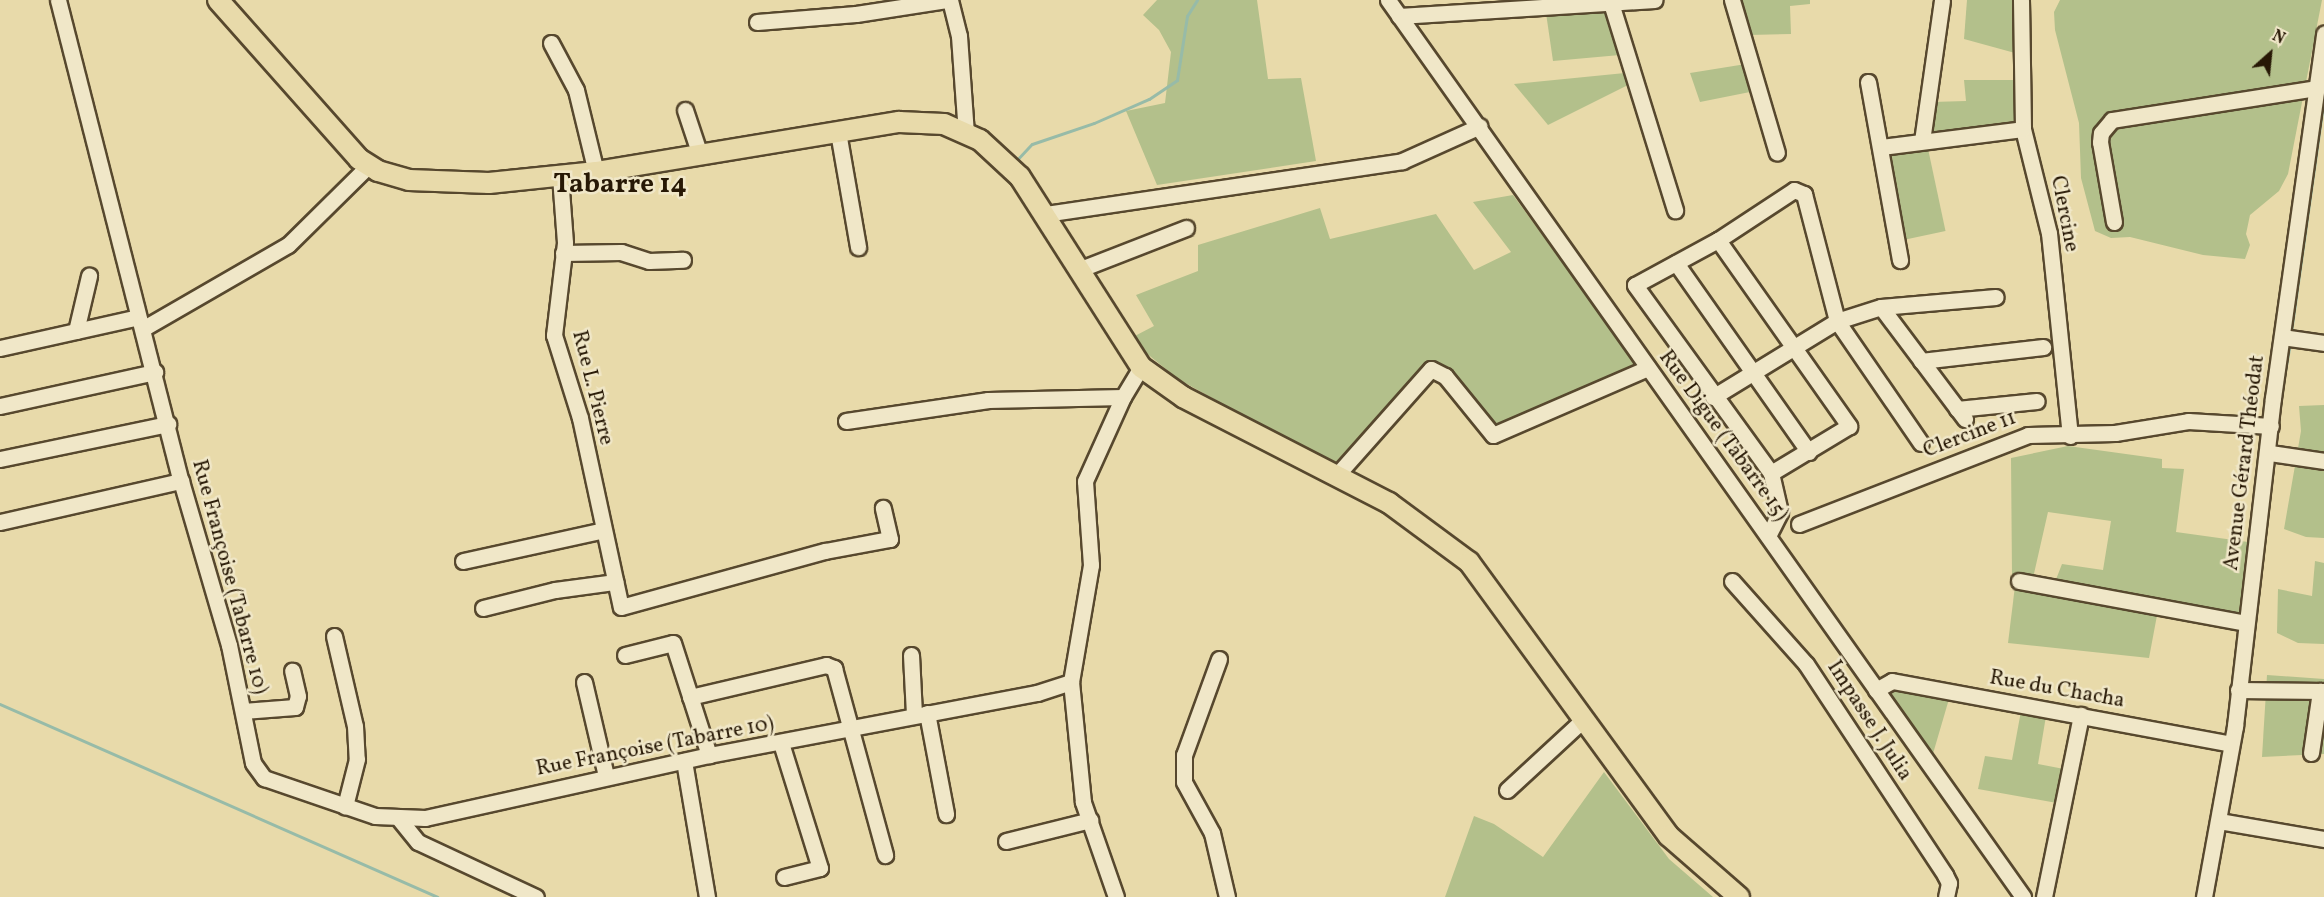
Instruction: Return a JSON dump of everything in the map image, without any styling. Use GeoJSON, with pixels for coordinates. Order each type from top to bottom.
{"type":"FeatureCollection","features":[{"type":"Feature","properties":{"kind":"main road"},"geometry":{"type":"LineString","coordinates":[[218,0],[336,135],[369,165],[409,180],[489,183],[560,176],[838,132],[922,122],[966,133],[1005,160],[1045,214],[1078,270],[1141,367],[1183,396],[1389,503],[1469,561],[1670,836],[1739,897]]}},
{"type":"Feature","properties":{"kind":"street","name":"Rue Françoise (Tabarre 10)"},"geometry":{"type":"LineString","coordinates":[[58,0],[139,323],[155,372],[181,481],[229,645],[256,771],[264,778],[345,806],[400,820],[425,818],[606,776],[1037,693],[1071,682]]}},
{"type":"Feature","properties":{"kind":"street"},"geometry":{"type":"LineString","coordinates":[[757,22],[856,14],[949,0],[959,36],[966,133]]}},
{"type":"Feature","properties":{"kind":"street","name":"Rue Digue (Tabarre 15)"},"geometry":{"type":"LineString","coordinates":[[1388,0],[1480,126],[1648,368],[2024,897]]}},
{"type":"Feature","properties":{"kind":"street"},"geometry":{"type":"LineString","coordinates":[[1399,16],[1655,0]]}},
{"type":"Feature","properties":{"kind":"street"},"geometry":{"type":"LineString","coordinates":[[1732,0],[1777,153]]}},
{"type":"Feature","properties":{"kind":"street"},"geometry":{"type":"LineString","coordinates":[[1922,141],[1942,0]]}},
{"type":"Feature","properties":{"kind":"street","name":"Clercine"},"geometry":{"type":"LineString","coordinates":[[2021,0],[2023,129],[2049,233],[2070,436]]}},
{"type":"Feature","properties":{"kind":"street"},"geometry":{"type":"LineString","coordinates":[[1611,3],[1675,210]]}},
{"type":"Feature","properties":{"kind":"street","name":"Avenue Gérard Théodat"},"geometry":{"type":"LineString","coordinates":[[2204,897],[2223,822],[2246,622],[2272,453],[2271,426],[2282,337],[2324,34]]}},
{"type":"Feature","properties":{"kind":"street"},"geometry":{"type":"LineString","coordinates":[[551,43],[576,90],[596,171]]}},
{"type":"Feature","properties":{"kind":"street"},"geometry":{"type":"LineString","coordinates":[[1868,82],[1900,260]]}},
{"type":"Feature","properties":{"kind":"street"},"geometry":{"type":"LineString","coordinates":[[2114,222],[2100,142],[2101,133],[2112,120],[2317,88]]}},
{"type":"Feature","properties":{"kind":"street"},"geometry":{"type":"LineString","coordinates":[[685,110],[700,155]]}},
{"type":"Feature","properties":{"kind":"street"},"geometry":{"type":"LineString","coordinates":[[1045,214],[1402,160],[1480,126]]}},
{"type":"Feature","properties":{"kind":"street"},"geometry":{"type":"LineString","coordinates":[[1881,147],[2023,129]]}},
{"type":"Feature","properties":{"kind":"street"},"geometry":{"type":"LineString","coordinates":[[838,132],[858,247]]}},
{"type":"Feature","properties":{"kind":"street"},"geometry":{"type":"LineString","coordinates":[[0,348],[76,331],[139,323],[288,245],[369,165]]}},
{"type":"Feature","properties":{"kind":"street","name":"Rue L. Pierre"},"geometry":{"type":"LineString","coordinates":[[560,176],[563,253],[554,335],[580,418],[621,607],[825,551],[890,539],[883,508]]}},
{"type":"Feature","properties":{"kind":"street"},"geometry":{"type":"LineString","coordinates":[[1768,536],[1780,512],[1771,473],[1713,397],[1635,285],[1718,240],[1794,190],[1804,194],[1836,321],[1921,443]]}},
{"type":"Feature","properties":{"kind":"street"},"geometry":{"type":"LineString","coordinates":[[1078,270],[1186,228]]}},
{"type":"Feature","properties":{"kind":"street"},"geometry":{"type":"LineString","coordinates":[[1718,240],[1792,349],[1849,426],[1771,473]]}},
{"type":"Feature","properties":{"kind":"street"},"geometry":{"type":"LineString","coordinates":[[563,253],[621,252],[650,261],[683,260]]}},
{"type":"Feature","properties":{"kind":"street"},"geometry":{"type":"LineString","coordinates":[[1676,263],[1809,452]]}},
{"type":"Feature","properties":{"kind":"street"},"geometry":{"type":"LineString","coordinates":[[76,331],[89,276]]}},
{"type":"Feature","properties":{"kind":"street"},"geometry":{"type":"LineString","coordinates":[[1713,397],[1836,321],[1881,307],[1996,297]]}},
{"type":"Feature","properties":{"kind":"street"},"geometry":{"type":"LineString","coordinates":[[1881,307],[1961,414],[2037,401]]}},
{"type":"Feature","properties":{"kind":"street"},"geometry":{"type":"LineString","coordinates":[[2282,337],[2324,343]]}},
{"type":"Feature","properties":{"kind":"street"},"geometry":{"type":"LineString","coordinates":[[1921,361],[2043,346]]}},
{"type":"Feature","properties":{"kind":"street"},"geometry":{"type":"LineString","coordinates":[[1116,897],[1083,802],[1071,682],[1091,565],[1085,481],[1123,397],[1141,367]]}},
{"type":"Feature","properties":{"kind":"street"},"geometry":{"type":"LineString","coordinates":[[1336,477],[1431,369],[1445,376],[1493,435],[1648,368]]}},
{"type":"Feature","properties":{"kind":"street"},"geometry":{"type":"LineString","coordinates":[[0,406],[155,372]]}},
{"type":"Feature","properties":{"kind":"street"},"geometry":{"type":"LineString","coordinates":[[846,421],[988,400],[1123,397]]}},
{"type":"Feature","properties":{"kind":"street","name":"Clercine 11"},"geometry":{"type":"LineString","coordinates":[[1799,524],[2028,435],[2070,436],[2188,421],[2271,426]]}},
{"type":"Feature","properties":{"kind":"street"},"geometry":{"type":"LineString","coordinates":[[0,459],[168,424]]}},
{"type":"Feature","properties":{"kind":"street"},"geometry":{"type":"LineString","coordinates":[[2272,453],[2324,461]]}},
{"type":"Feature","properties":{"kind":"street"},"geometry":{"type":"LineString","coordinates":[[0,522],[181,481]]}},
{"type":"Feature","properties":{"kind":"street"},"geometry":{"type":"LineString","coordinates":[[464,561],[604,530]]}},
{"type":"Feature","properties":{"kind":"street","name":"Impasse J. Julia"},"geometry":{"type":"LineString","coordinates":[[1732,581],[1806,664],[1945,875],[1949,883],[1946,897]]}},
{"type":"Feature","properties":{"kind":"street"},"geometry":{"type":"LineString","coordinates":[[2019,581],[2246,622]]}},
{"type":"Feature","properties":{"kind":"street"},"geometry":{"type":"LineString","coordinates":[[483,609],[555,590],[615,582]]}},
{"type":"Feature","properties":{"kind":"street"},"geometry":{"type":"LineString","coordinates":[[334,636],[355,726],[357,759],[345,806]]}},
{"type":"Feature","properties":{"kind":"street"},"geometry":{"type":"LineString","coordinates":[[625,655],[673,644],[709,755]]}},
{"type":"Feature","properties":{"kind":"street"},"geometry":{"type":"LineString","coordinates":[[911,655],[921,714],[946,814]]}},
{"type":"Feature","properties":{"kind":"street"},"geometry":{"type":"LineString","coordinates":[[1219,659],[1184,754],[1184,782],[1212,833],[1227,897]]}},
{"type":"Feature","properties":{"kind":"street"},"geometry":{"type":"LineString","coordinates":[[690,697],[831,666],[836,670],[853,727],[885,855]]}},
{"type":"Feature","properties":{"kind":"street"},"geometry":{"type":"LineString","coordinates":[[243,711],[295,707],[298,696],[292,671]]}},
{"type":"Feature","properties":{"kind":"street","name":"Rue du Chacha"},"geometry":{"type":"LineString","coordinates":[[1876,690],[1892,681],[2231,744]]}},
{"type":"Feature","properties":{"kind":"street"},"geometry":{"type":"LineString","coordinates":[[584,682],[606,776]]}},
{"type":"Feature","properties":{"kind":"street"},"geometry":{"type":"LineString","coordinates":[[2238,690],[2322,691],[2311,753]]}},
{"type":"Feature","properties":{"kind":"street"},"geometry":{"type":"LineString","coordinates":[[2044,897],[2081,715]]}},
{"type":"Feature","properties":{"kind":"street"},"geometry":{"type":"LineString","coordinates":[[1507,790],[1584,719]]}},
{"type":"Feature","properties":{"kind":"street"},"geometry":{"type":"LineString","coordinates":[[781,743],[820,868],[784,877]]}},
{"type":"Feature","properties":{"kind":"street"},"geometry":{"type":"LineString","coordinates":[[684,761],[707,897]]}},
{"type":"Feature","properties":{"kind":"street"},"geometry":{"type":"LineString","coordinates":[[400,820],[418,842],[536,897]]}},
{"type":"Feature","properties":{"kind":"street"},"geometry":{"type":"LineString","coordinates":[[1006,841],[1090,820]]}},
{"type":"Feature","properties":{"kind":"street"},"geometry":{"type":"LineString","coordinates":[[2223,822],[2324,839]]}},
{"type":"Feature","properties":{"kind":"green space"},"geometry":{"type":"Polygon","coordinates":[[[1157,0],[1257,0],[1268,79],[1301,78],[1316,161],[1157,185],[1126,111],[1165,103],[1171,52],[1159,30],[1143,15],[1157,0]]]}},
{"type":"Feature","properties":{"kind":"green space"},"geometry":{"type":"Polygon","coordinates":[[[1741,0],[1810,0],[1810,4],[1790,6],[1791,34],[1749,35],[1741,0]]]}},
{"type":"Feature","properties":{"kind":"green space"},"geometry":{"type":"Polygon","coordinates":[[[1967,0],[2013,0],[2015,53],[1964,39],[1967,0]]]}},
{"type":"Feature","properties":{"kind":"green space"},"geometry":{"type":"Polygon","coordinates":[[[2060,0],[2322,0],[2288,174],[2279,191],[2250,215],[2246,234],[2250,245],[2245,259],[2203,255],[2130,237],[2111,238],[2095,231],[2081,178],[2079,123],[2055,30],[2054,12],[2060,0]]]}},
{"type":"Feature","properties":{"kind":"green space"},"geometry":{"type":"Polygon","coordinates":[[[1607,11],[1620,55],[1553,61],[1546,13],[1607,11]]]}},
{"type":"Feature","properties":{"kind":"green space"},"geometry":{"type":"Polygon","coordinates":[[[1746,64],[1755,91],[1700,102],[1690,73],[1746,64]]]}},
{"type":"Feature","properties":{"kind":"green space"},"geometry":{"type":"Polygon","coordinates":[[[1625,73],[1628,85],[1548,125],[1514,84],[1625,73]]]}},
{"type":"Feature","properties":{"kind":"green space"},"geometry":{"type":"Polygon","coordinates":[[[1964,80],[2020,80],[2016,126],[1929,136],[1932,102],[1966,101],[1964,80]]]}},
{"type":"Feature","properties":{"kind":"green space"},"geometry":{"type":"Polygon","coordinates":[[[1927,144],[1946,231],[1904,240],[1886,153],[1927,144]]]}},
{"type":"Feature","properties":{"kind":"green space"},"geometry":{"type":"Polygon","coordinates":[[[1513,195],[1637,365],[1498,426],[1446,367],[1428,360],[1333,465],[1178,379],[1129,339],[1154,326],[1136,295],[1198,271],[1198,245],[1320,208],[1330,239],[1436,214],[1474,270],[1511,252],[1473,202],[1513,195]]]}},
{"type":"Feature","properties":{"kind":"green space"},"geometry":{"type":"Polygon","coordinates":[[[2324,405],[2324,538],[2306,537],[2284,529],[2301,431],[2299,406],[2324,405]]]}},
{"type":"Feature","properties":{"kind":"green space"},"geometry":{"type":"Polygon","coordinates":[[[2068,446],[2162,459],[2162,468],[2184,469],[2176,532],[2248,542],[2239,614],[2055,582],[2062,564],[2103,570],[2111,521],[2048,512],[2033,578],[2012,576],[2011,458],[2068,446]]]}},
{"type":"Feature","properties":{"kind":"green space"},"geometry":{"type":"Polygon","coordinates":[[[2315,561],[2324,563],[2324,644],[2298,643],[2277,633],[2278,589],[2312,596],[2315,561]]]}},
{"type":"Feature","properties":{"kind":"green space"},"geometry":{"type":"Polygon","coordinates":[[[2015,586],[2158,610],[2149,658],[2008,643],[2015,586]]]}},
{"type":"Feature","properties":{"kind":"green space"},"geometry":{"type":"Polygon","coordinates":[[[2267,675],[2324,679],[2324,754],[2262,757],[2267,675]]]}},
{"type":"Feature","properties":{"kind":"green space"},"geometry":{"type":"Polygon","coordinates":[[[1891,689],[1949,699],[1932,757],[1887,695],[1891,689]]]}},
{"type":"Feature","properties":{"kind":"green space"},"geometry":{"type":"Polygon","coordinates":[[[2021,711],[2046,716],[2038,764],[2064,769],[2057,803],[1978,789],[1985,756],[2012,760],[2021,711]]]}},
{"type":"Feature","properties":{"kind":"green space"},"geometry":{"type":"Polygon","coordinates":[[[1604,772],[1669,859],[1713,897],[1445,897],[1474,816],[1494,824],[1543,857],[1604,772]]]}},
{"type":"Feature","properties":{"kind":"waterway"},"geometry":{"type":"LineString","coordinates":[[1014,163],[1032,144],[1094,123],[1149,99],[1177,80],[1187,16],[1197,0]]}},
{"type":"Feature","properties":{"kind":"waterway"},"geometry":{"type":"LineString","coordinates":[[2291,332],[2324,97]]}},
{"type":"Feature","properties":{"kind":"waterway"},"geometry":{"type":"LineString","coordinates":[[1094,312],[1114,342]]}},
{"type":"Feature","properties":{"kind":"waterway"},"geometry":{"type":"LineString","coordinates":[[2280,399],[2290,343]]}},
{"type":"Feature","properties":{"kind":"waterway"},"geometry":{"type":"LineString","coordinates":[[1544,681],[1572,721]]}},
{"type":"Feature","properties":{"kind":"waterway"},"geometry":{"type":"LineString","coordinates":[[0,704],[437,897]]}},
{"type":"Feature","properties":{"kind":"district","name":"Tabarre 14"},"geometry":{"type":"Point","coordinates":[620,186]}}]}
